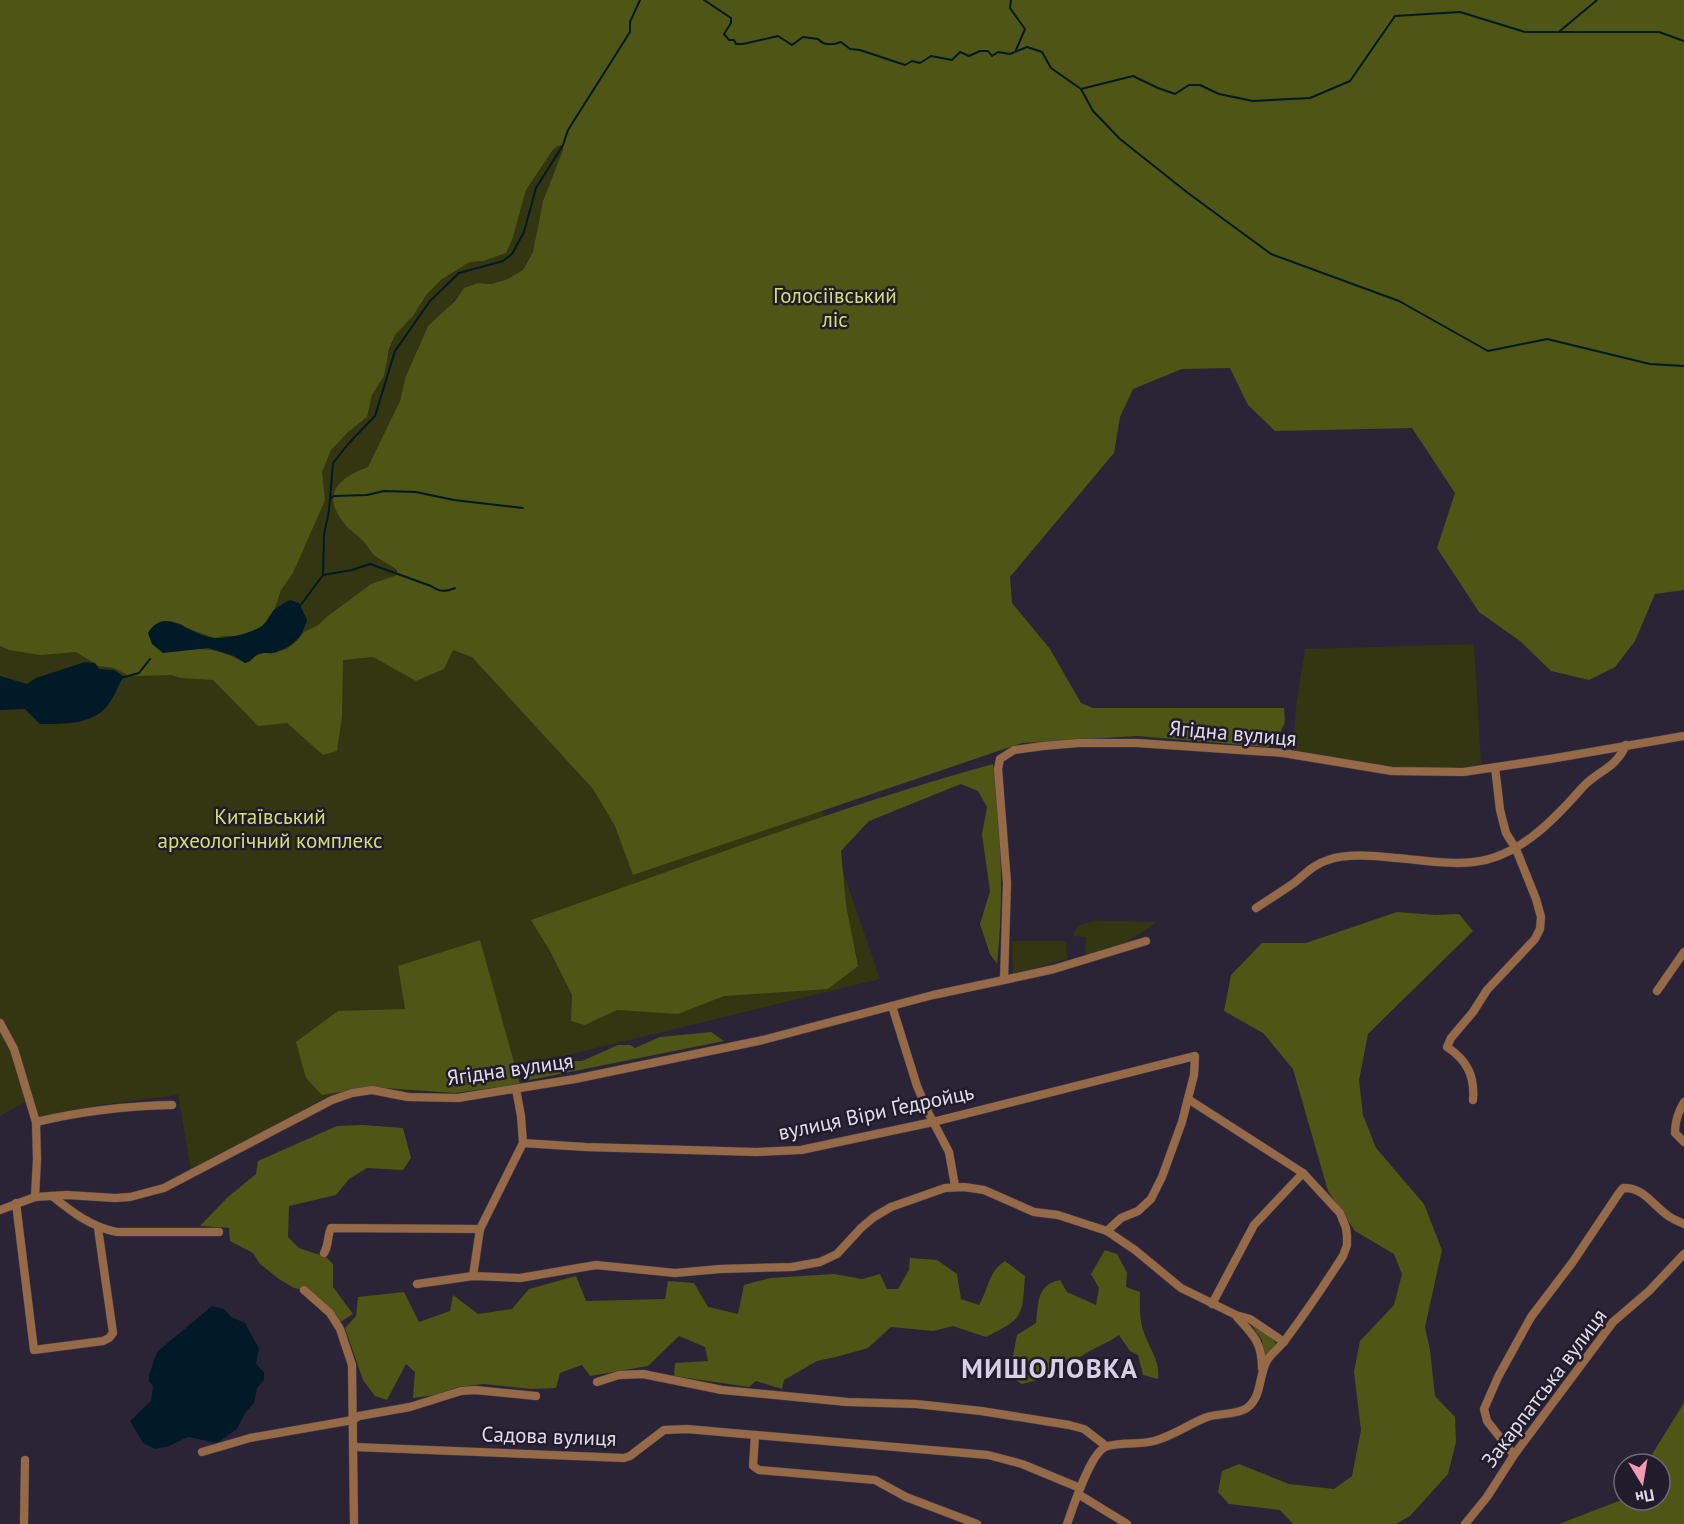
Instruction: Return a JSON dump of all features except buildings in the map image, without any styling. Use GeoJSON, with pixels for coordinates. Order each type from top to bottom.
{"type":"FeatureCollection","features":[{"type":"Feature","properties":{"kind":"street","name":"Ягідна вулиця"},"geometry":{"type":"LineString","coordinates":[[1004,980],[1007,883],[998,769],[1000,759],[1014,750],[1078,743],[1137,743],[1283,753],[1392,771],[1463,772],[1684,736]]}},
{"type":"Feature","properties":{"kind":"street"},"geometry":{"type":"LineString","coordinates":[[1256,908],[1310,869],[1328,860],[1343,857],[1382,856],[1444,862],[1474,862],[1516,849],[1547,824],[1587,782],[1619,759],[1626,745]]}},
{"type":"Feature","properties":{"kind":"street"},"geometry":{"type":"LineString","coordinates":[[1473,1100],[1472,1076],[1458,1054],[1447,1047],[1450,1038],[1473,1012],[1487,990],[1535,939],[1540,929],[1541,917],[1516,849],[1506,833],[1500,810],[1495,767]]}},
{"type":"Feature","properties":{"kind":"street","name":"Ягідна вулиця"},"geometry":{"type":"LineString","coordinates":[[0,1210],[35,1197],[130,1197],[164,1188],[332,1100],[352,1093],[372,1090],[408,1097],[458,1098],[575,1079],[714,1050],[933,995],[1063,966],[1146,941]]}},
{"type":"Feature","properties":{"kind":"street"},"geometry":{"type":"LineString","coordinates":[[1657,991],[1684,952]]}},
{"type":"Feature","properties":{"kind":"street"},"geometry":{"type":"LineString","coordinates":[[892,1006],[917,1086],[950,1152],[955,1186]]}},
{"type":"Feature","properties":{"kind":"street"},"geometry":{"type":"LineString","coordinates":[[0,1023],[14,1048],[36,1122],[38,1159],[35,1197]]}},
{"type":"Feature","properties":{"kind":"street","name":"вулиця Віри Ґедройць"},"geometry":{"type":"LineString","coordinates":[[523,1143],[776,1152],[801,1150],[933,1122],[1195,1056],[1188,1099]]}},
{"type":"Feature","properties":{"kind":"street"},"geometry":{"type":"LineString","coordinates":[[473,1276],[480,1229],[523,1143],[516,1089]]}},
{"type":"Feature","properties":{"kind":"street"},"geometry":{"type":"LineString","coordinates":[[1107,1231],[1121,1218],[1138,1211],[1151,1199],[1170,1156],[1188,1099],[1303,1173],[1340,1213],[1346,1228],[1347,1245],[1333,1273],[1284,1342],[1267,1360],[1262,1373]]}},
{"type":"Feature","properties":{"kind":"street"},"geometry":{"type":"LineString","coordinates":[[1684,1102],[1678,1113],[1675,1133],[1684,1142]]}},
{"type":"Feature","properties":{"kind":"street"},"geometry":{"type":"LineString","coordinates":[[36,1122],[80,1112],[126,1106],[172,1105]]}},
{"type":"Feature","properties":{"kind":"street"},"geometry":{"type":"LineString","coordinates":[[1212,1304],[1254,1225],[1303,1173]]}},
{"type":"Feature","properties":{"kind":"street"},"geometry":{"type":"LineString","coordinates":[[417,1284],[473,1276],[520,1278],[596,1265],[681,1273],[720,1269],[792,1268],[820,1262],[837,1254],[868,1223],[891,1208],[955,1186],[984,1190],[1034,1212],[1058,1215],[1107,1231],[1129,1245],[1181,1288],[1250,1320],[1284,1342]]}},
{"type":"Feature","properties":{"kind":"street"},"geometry":{"type":"LineString","coordinates":[[1514,1455],[1487,1422],[1484,1409],[1498,1377],[1531,1317],[1572,1263],[1619,1192],[1623,1188],[1632,1188],[1642,1192],[1669,1217],[1684,1224]]}},
{"type":"Feature","properties":{"kind":"street"},"geometry":{"type":"LineString","coordinates":[[52,1196],[98,1228],[117,1232],[219,1232]]}},
{"type":"Feature","properties":{"kind":"street"},"geometry":{"type":"LineString","coordinates":[[16,1203],[34,1350],[103,1341],[113,1333],[98,1228]]}},
{"type":"Feature","properties":{"kind":"street"},"geometry":{"type":"LineString","coordinates":[[324,1253],[331,1228],[480,1229]]}},
{"type":"Feature","properties":{"kind":"street","name":"Закарпатська вулиця"},"geometry":{"type":"LineString","coordinates":[[1465,1524],[1613,1322],[1649,1291],[1684,1254]]}},
{"type":"Feature","properties":{"kind":"street"},"geometry":{"type":"LineString","coordinates":[[304,1290],[330,1313],[340,1329],[351,1365],[354,1524]]}},
{"type":"Feature","properties":{"kind":"street"},"geometry":{"type":"LineString","coordinates":[[1067,1524],[1079,1491],[1099,1452],[1106,1446],[1151,1442],[1174,1435],[1202,1419],[1246,1409],[1254,1400],[1259,1390],[1262,1357],[1258,1341],[1236,1315]]}},
{"type":"Feature","properties":{"kind":"street"},"geometry":{"type":"LineString","coordinates":[[597,1382],[619,1375],[643,1374],[722,1390],[847,1402],[916,1404],[981,1411],[1077,1427],[1092,1434],[1106,1446]]}},
{"type":"Feature","properties":{"kind":"street"},"geometry":{"type":"LineString","coordinates":[[202,1452],[250,1438],[353,1420],[359,1416],[410,1407],[461,1391],[536,1395]]}},
{"type":"Feature","properties":{"kind":"street","name":"Садова вулиця"},"geometry":{"type":"LineString","coordinates":[[354,1447],[624,1458],[630,1456],[664,1430],[687,1429],[988,1455],[1022,1464],[1079,1491]]}},
{"type":"Feature","properties":{"kind":"street"},"geometry":{"type":"LineString","coordinates":[[755,1435],[753,1467],[759,1470],[875,1480],[906,1497],[977,1524]]}},
{"type":"Feature","properties":{"kind":"street"},"geometry":{"type":"LineString","coordinates":[[24,1524],[25,1460]]}},
{"type":"Feature","properties":{"kind":"street"},"geometry":{"type":"LineString","coordinates":[[1079,1491],[1127,1524]]}},
{"type":"Feature","properties":{"kind":"green space","name":"Голосіївський ліс"},"geometry":{"type":"Polygon","coordinates":[[[0,0],[1684,0],[1684,590],[1655,594],[1635,641],[1615,667],[1589,680],[1551,671],[1520,641],[1479,612],[1437,548],[1455,493],[1412,428],[1275,431],[1248,405],[1230,368],[1182,369],[1133,389],[1120,417],[1114,453],[1010,577],[1012,603],[1050,649],[1081,703],[1093,708],[1284,708],[1285,722],[1275,744],[1267,747],[1137,736],[1022,743],[633,875],[615,826],[593,789],[472,657],[453,650],[444,669],[416,681],[373,657],[343,660],[342,716],[337,751],[323,755],[287,723],[258,726],[213,680],[171,675],[129,676],[114,668],[99,666],[76,652],[40,655],[9,650],[0,646],[0,0]],[[563,145],[557,146],[552,151],[526,190],[513,237],[506,253],[483,261],[470,262],[442,279],[427,294],[413,316],[395,335],[389,349],[384,376],[372,395],[367,417],[331,450],[322,472],[325,500],[293,573],[281,590],[275,608],[263,626],[240,636],[215,638],[181,624],[167,622],[195,649],[221,652],[245,663],[251,661],[256,655],[287,649],[304,632],[317,626],[371,584],[397,575],[397,570],[374,555],[339,517],[333,498],[335,490],[347,477],[368,467],[400,401],[406,376],[428,326],[455,301],[464,288],[478,283],[491,284],[508,279],[523,270],[533,252],[543,201],[563,145]]]}},
{"type":"Feature","properties":{"kind":"green space","name":"Китаївський археологічний комплекс"},"geometry":{"type":"Polygon","coordinates":[[[0,26],[388,356],[395,335],[413,316],[427,294],[442,279],[470,262],[483,261],[513,237],[526,190],[552,151],[557,146],[563,145],[543,201],[533,252],[523,270],[508,279],[491,284],[478,283],[464,288],[421,341],[398,405],[817,796],[880,979],[420,1091],[342,1089],[191,1170],[178,1095],[92,1106],[31,1119],[25,1102],[0,1116],[0,26]]]}},
{"type":"Feature","properties":{"kind":"green space"},"geometry":{"type":"Polygon","coordinates":[[[1474,644],[1481,764],[1459,768],[1412,768],[1293,751],[1296,708],[1305,649],[1474,644]]]}},
{"type":"Feature","properties":{"kind":"green space"},"geometry":{"type":"Polygon","coordinates":[[[993,764],[1001,859],[1001,911],[997,964],[990,954],[980,924],[990,891],[982,834],[987,807],[978,791],[961,784],[869,821],[841,851],[846,905],[858,966],[828,989],[724,996],[678,1014],[617,1010],[585,1025],[571,1021],[572,995],[550,951],[531,920],[818,818],[993,764]]]}},
{"type":"Feature","properties":{"kind":"green space"},"geometry":{"type":"Polygon","coordinates":[[[1397,912],[1459,914],[1473,931],[1368,1034],[1359,1080],[1363,1115],[1376,1148],[1424,1204],[1442,1250],[1425,1327],[1435,1396],[1455,1417],[1456,1442],[1448,1474],[1410,1516],[1396,1524],[1293,1524],[1280,1510],[1229,1504],[1218,1492],[1222,1471],[1239,1464],[1289,1484],[1334,1489],[1352,1476],[1361,1430],[1354,1372],[1360,1341],[1394,1305],[1402,1274],[1394,1254],[1355,1231],[1328,1191],[1293,1069],[1263,1033],[1224,1011],[1231,975],[1262,943],[1306,943],[1397,912]]]}},
{"type":"Feature","properties":{"kind":"green space"},"geometry":{"type":"Polygon","coordinates":[[[1094,921],[1157,922],[1123,943],[1085,954],[1086,937],[1074,936],[1073,933],[1079,925],[1094,921]]]}},
{"type":"Feature","properties":{"kind":"green space"},"geometry":{"type":"Polygon","coordinates":[[[480,940],[520,1084],[455,1093],[372,1087],[322,1095],[306,1078],[296,1042],[338,1011],[405,1009],[398,966],[480,940]]]}},
{"type":"Feature","properties":{"kind":"green space"},"geometry":{"type":"Polygon","coordinates":[[[1012,941],[1066,941],[1067,959],[1013,974],[1012,941]]]}},
{"type":"Feature","properties":{"kind":"green space"},"geometry":{"type":"Polygon","coordinates":[[[711,1032],[724,1041],[525,1081],[521,1068],[545,1061],[582,1061],[618,1045],[630,1045],[635,1048],[660,1037],[711,1032]]]}},
{"type":"Feature","properties":{"kind":"green space"},"geometry":{"type":"Polygon","coordinates":[[[337,1126],[403,1128],[411,1158],[403,1170],[367,1168],[349,1179],[336,1195],[289,1206],[288,1237],[299,1248],[326,1257],[333,1264],[333,1287],[353,1314],[337,1324],[304,1290],[294,1288],[279,1279],[260,1264],[253,1253],[230,1241],[229,1228],[200,1226],[228,1197],[256,1174],[258,1161],[337,1126]]]}},
{"type":"Feature","properties":{"kind":"green space"},"geometry":{"type":"Polygon","coordinates":[[[1105,1250],[1117,1254],[1127,1273],[1126,1287],[1140,1292],[1142,1325],[1158,1366],[1158,1379],[1143,1375],[1138,1355],[1130,1351],[1119,1335],[1076,1360],[1066,1373],[1022,1384],[1009,1376],[1017,1335],[1036,1323],[1040,1296],[1047,1286],[1060,1280],[1067,1292],[1096,1305],[1099,1288],[1091,1274],[1105,1250]]]}},
{"type":"Feature","properties":{"kind":"green space"},"geometry":{"type":"Polygon","coordinates":[[[910,1258],[937,1260],[957,1274],[961,1299],[979,1305],[992,1275],[1005,1261],[1025,1276],[1019,1315],[1008,1325],[986,1337],[953,1326],[933,1331],[891,1327],[868,1348],[817,1361],[784,1380],[782,1389],[756,1381],[749,1387],[674,1376],[675,1363],[708,1361],[705,1347],[679,1336],[648,1366],[590,1376],[582,1365],[560,1373],[556,1388],[531,1389],[484,1384],[458,1387],[435,1395],[413,1398],[415,1372],[406,1364],[387,1400],[375,1396],[363,1380],[345,1328],[356,1316],[358,1297],[404,1292],[419,1322],[450,1311],[453,1295],[478,1314],[512,1309],[529,1289],[576,1276],[586,1301],[665,1299],[668,1281],[694,1283],[708,1307],[738,1314],[744,1285],[770,1278],[834,1274],[862,1279],[880,1274],[887,1289],[898,1289],[909,1270],[910,1258]]]}},
{"type":"Feature","properties":{"kind":"green space"},"geometry":{"type":"Polygon","coordinates":[[[1248,1320],[1270,1334],[1277,1346],[1265,1361],[1262,1340],[1248,1320]]]}},
{"type":"Feature","properties":{"kind":"green space"},"geometry":{"type":"Polygon","coordinates":[[[1684,1403],[1684,1524],[1559,1524],[1612,1504],[1612,1512],[1672,1512],[1672,1452],[1653,1452],[1684,1403]]]}},
{"type":"Feature","properties":{"kind":"water"},"geometry":{"type":"Polygon","coordinates":[[[290,600],[299,603],[307,620],[302,632],[292,644],[282,650],[259,654],[245,663],[234,656],[209,648],[163,653],[152,644],[148,633],[155,625],[163,621],[179,624],[214,638],[240,635],[259,628],[276,609],[290,600]]]}},
{"type":"Feature","properties":{"kind":"water"},"geometry":{"type":"Polygon","coordinates":[[[85,662],[95,663],[99,669],[114,670],[124,677],[110,702],[97,715],[79,722],[40,724],[25,709],[0,710],[0,676],[27,684],[36,678],[85,662]]]}},
{"type":"Feature","properties":{"kind":"water"},"geometry":{"type":"Polygon","coordinates":[[[212,1306],[224,1309],[231,1317],[245,1323],[259,1349],[256,1364],[264,1372],[264,1380],[257,1388],[254,1403],[245,1413],[237,1429],[217,1443],[188,1437],[169,1446],[155,1449],[143,1443],[130,1421],[151,1401],[153,1386],[149,1381],[149,1375],[157,1352],[212,1306]]]}},
{"type":"Feature","properties":{"kind":"waterway"},"geometry":{"type":"LineString","coordinates":[[300,606],[323,575],[324,534],[329,511],[333,463],[375,416],[395,351],[430,301],[459,273],[503,261],[512,254],[524,232],[536,188],[563,145],[568,130],[630,32],[630,22],[640,0]]}},
{"type":"Feature","properties":{"kind":"waterway"},"geometry":{"type":"LineString","coordinates":[[704,0],[731,18],[731,23],[724,34],[736,44],[778,36],[792,45],[803,37],[818,39],[829,44],[841,42],[850,49],[860,50],[905,65],[912,61],[920,63],[931,56],[952,60],[960,52],[969,56],[980,51],[988,51],[992,56],[998,52],[1010,54],[1027,47],[1042,52],[1051,68],[1081,89],[1093,111],[1120,139],[1271,254],[1399,301],[1488,351],[1547,339],[1650,364],[1684,366]]}},
{"type":"Feature","properties":{"kind":"waterway"},"geometry":{"type":"LineString","coordinates":[[1011,0],[1010,8],[1025,29],[1016,50]]}},
{"type":"Feature","properties":{"kind":"waterway"},"geometry":{"type":"LineString","coordinates":[[1560,31],[1597,0]]}},
{"type":"Feature","properties":{"kind":"waterway"},"geometry":{"type":"LineString","coordinates":[[1081,89],[1133,76],[1175,94],[1189,85],[1200,85],[1219,94],[1253,101],[1310,98],[1350,81],[1395,16],[1460,12],[1525,32],[1659,32],[1684,41]]}},
{"type":"Feature","properties":{"kind":"waterway"},"geometry":{"type":"LineString","coordinates":[[330,499],[334,496],[367,495],[384,491],[416,492],[454,500],[523,508]]}},
{"type":"Feature","properties":{"kind":"waterway"},"geometry":{"type":"LineString","coordinates":[[323,575],[370,564],[440,590],[455,588]]}},
{"type":"Feature","properties":{"kind":"waterway"},"geometry":{"type":"LineString","coordinates":[[121,678],[139,673],[150,659]]}},
{"type":"Feature","properties":{"kind":"district","name":"МИШОЛОВКА"},"geometry":{"type":"Point","coordinates":[1050,1368]}}]}
